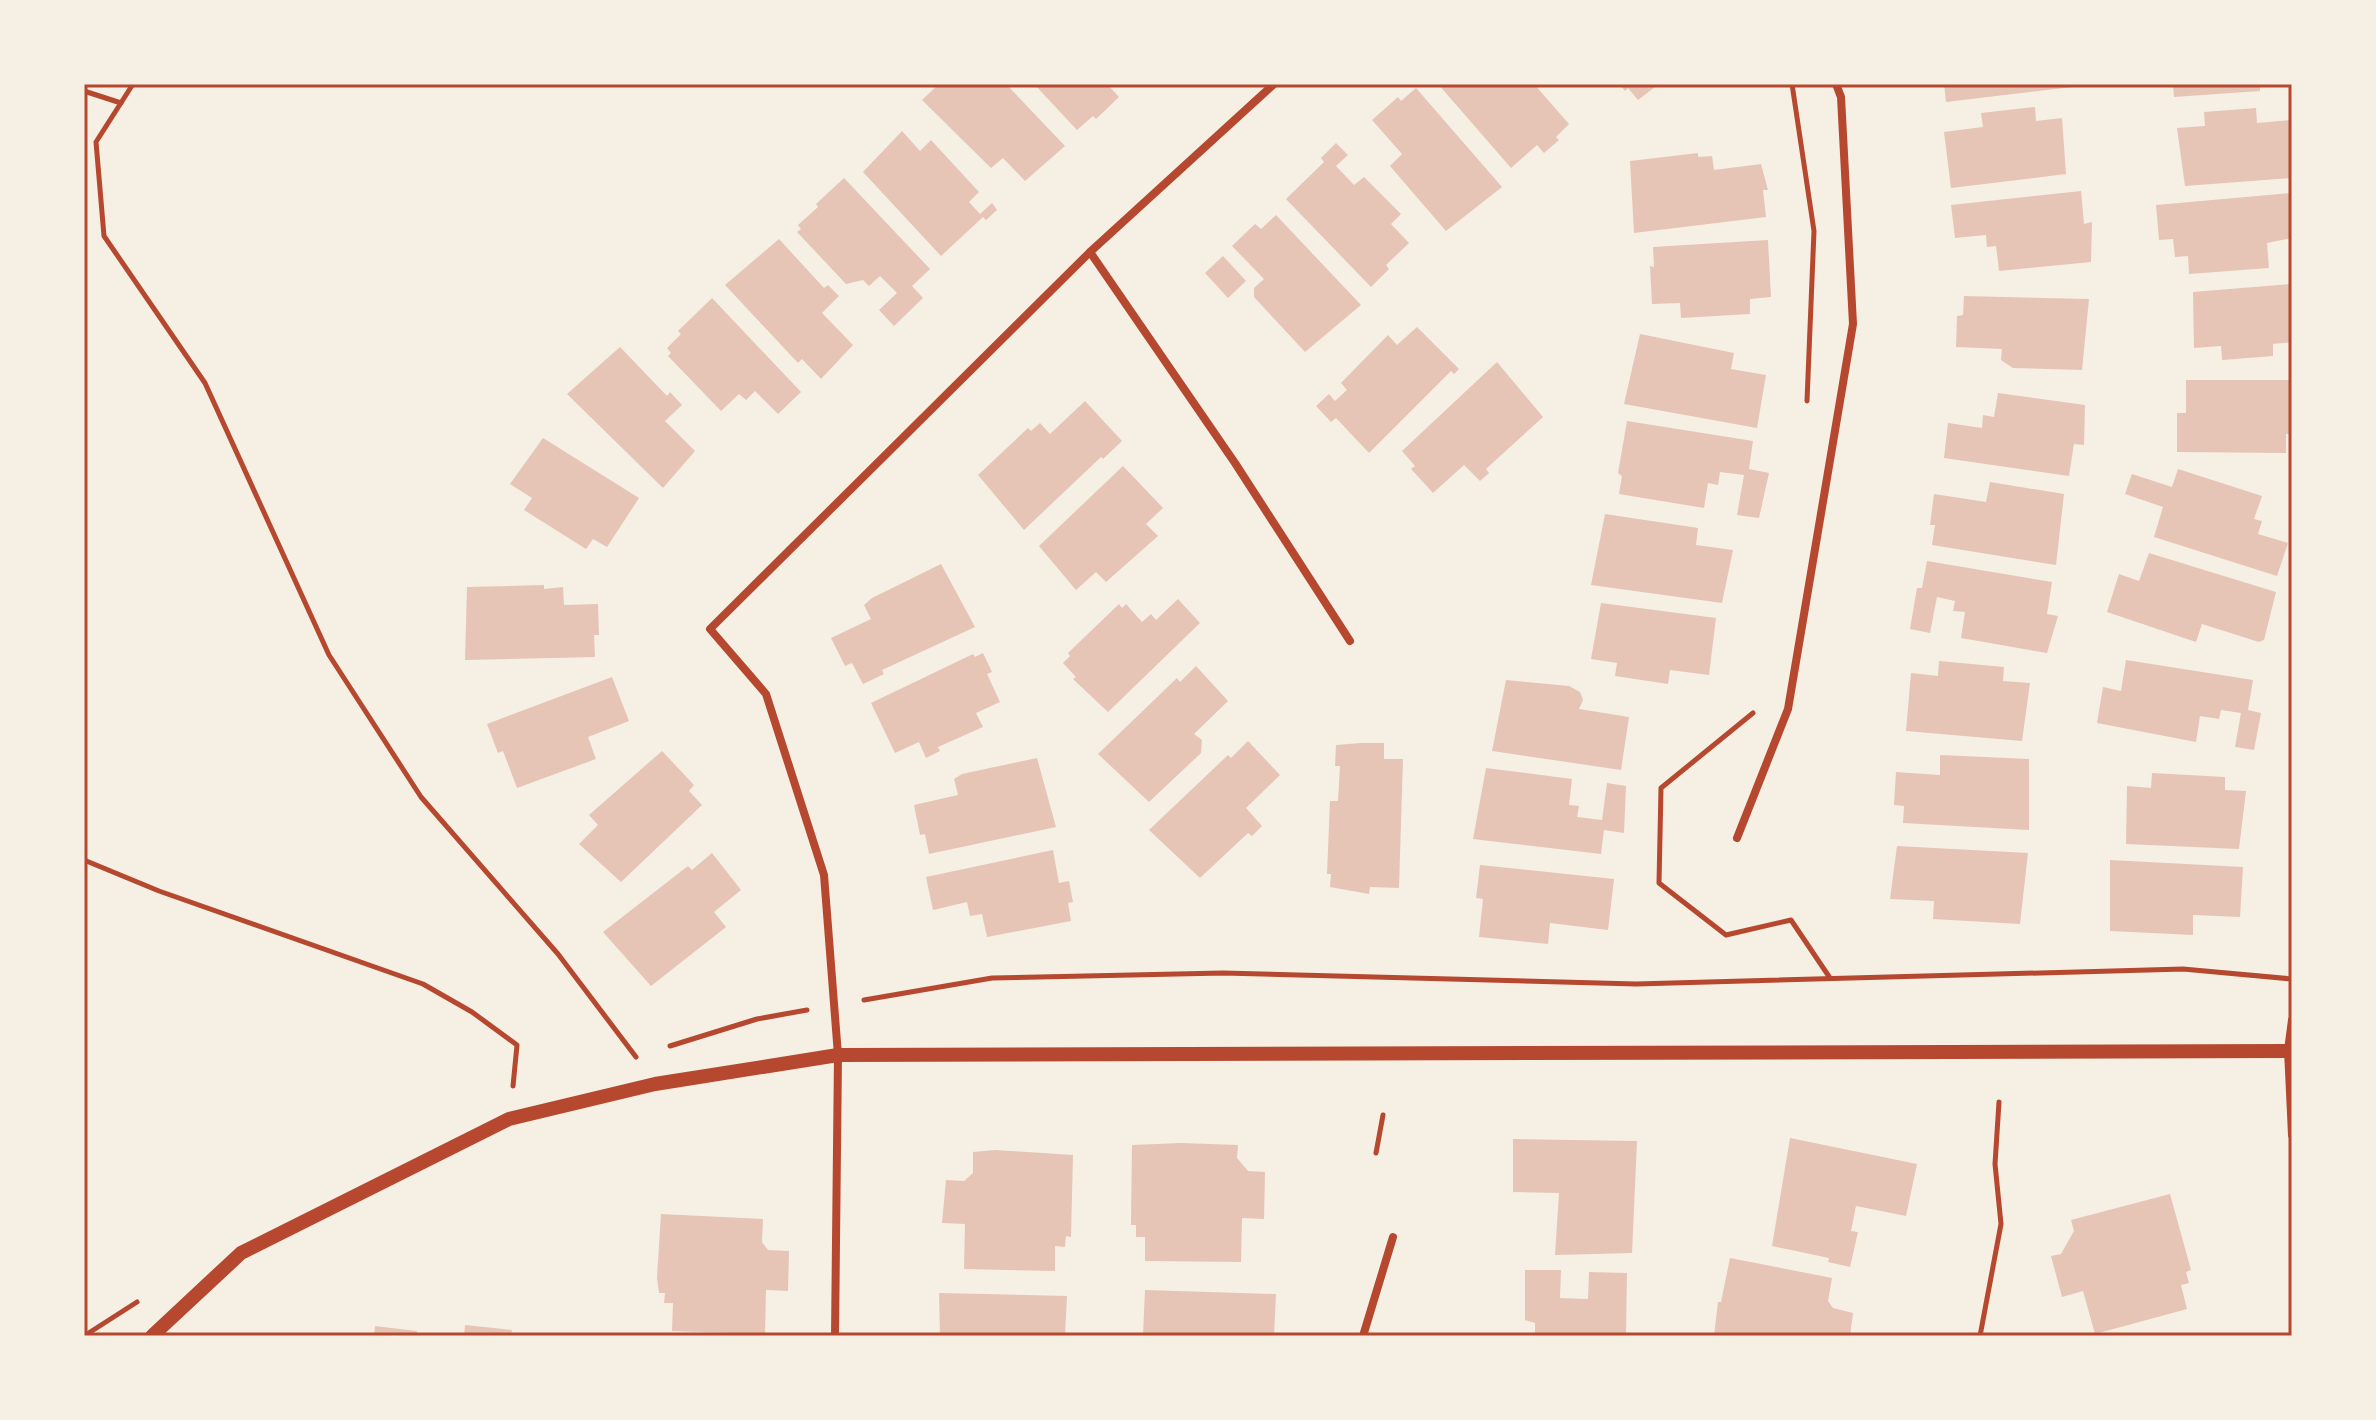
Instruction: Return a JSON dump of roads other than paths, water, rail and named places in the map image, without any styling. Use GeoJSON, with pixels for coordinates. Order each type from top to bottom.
{"type":"FeatureCollection","features":[{"type":"Feature","properties":{"kind":"street"},"geometry":{"type":"LineString","coordinates":[[835,1336],[838,1055],[824,875],[766,694],[710,629],[1090,252],[1274,84]]}},
{"type":"Feature","properties":{"kind":"street"},"geometry":{"type":"LineString","coordinates":[[1737,838],[1788,709],[1853,324],[1841,97],[1836,84]]}},
{"type":"Feature","properties":{"kind":"street"},"geometry":{"type":"LineString","coordinates":[[1090,252],[1235,463],[1350,641]]}},
{"type":"Feature","properties":{"kind":"street"},"geometry":{"type":"LineString","coordinates":[[2292,1020],[2292,1135]]}},
{"type":"Feature","properties":{"kind":"street"},"geometry":{"type":"LineString","coordinates":[[152,1336],[241,1253],[509,1119],[655,1084],[838,1055],[2290,1050]]}},
{"type":"Feature","properties":{"kind":"street"},"geometry":{"type":"LineString","coordinates":[[1363,1336],[1393,1237]]}}]}
